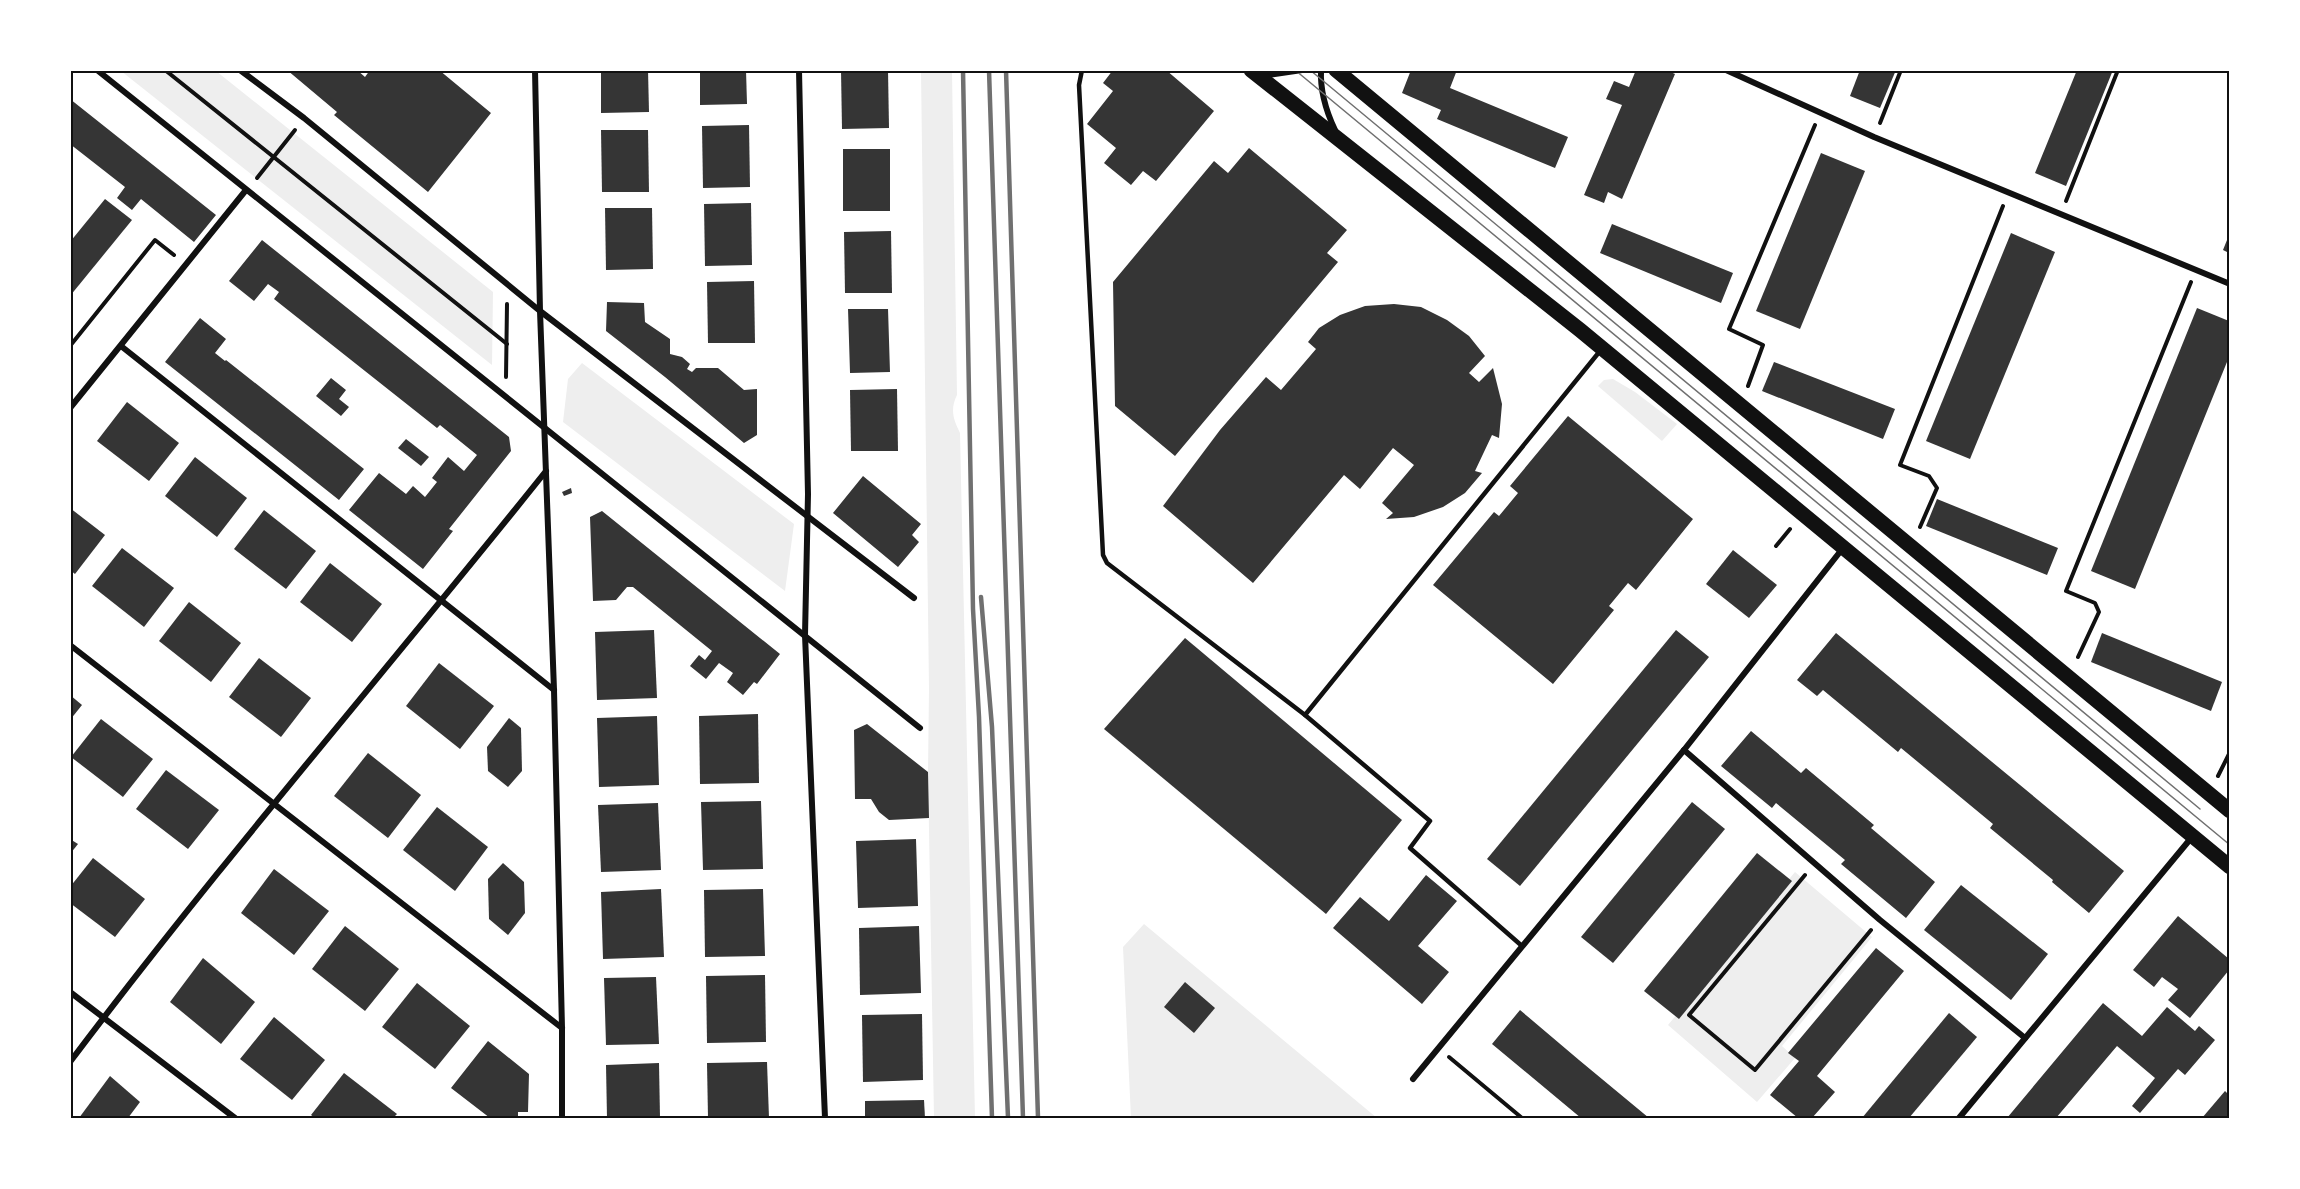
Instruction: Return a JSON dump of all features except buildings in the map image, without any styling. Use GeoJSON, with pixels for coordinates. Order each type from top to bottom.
{"type":"FeatureCollection","features":[{"type":"Feature","properties":{"kind":"main road"},"geometry":{"type":"LineString","coordinates":[[1336,70],[2229,811]]}},
{"type":"Feature","properties":{"kind":"main road"},"geometry":{"type":"LineString","coordinates":[[1255,74],[1602,348],[2229,867]]}},
{"type":"Feature","properties":{"kind":"street"},"geometry":{"type":"LineString","coordinates":[[97,70],[920,728]]}},
{"type":"Feature","properties":{"kind":"street"},"geometry":{"type":"LineString","coordinates":[[240,70],[304,118],[540,311],[914,598]]}},
{"type":"Feature","properties":{"kind":"street"},"geometry":{"type":"LineString","coordinates":[[536,70],[540,311],[554,690],[562,1119]]}},
{"type":"Feature","properties":{"kind":"street"},"geometry":{"type":"LineString","coordinates":[[799,70],[808,517],[805,635],[825,1119]]}},
{"type":"Feature","properties":{"kind":"street"},"geometry":{"type":"LineString","coordinates":[[1255,74],[1302,70]]}},
{"type":"Feature","properties":{"kind":"street"},"geometry":{"type":"LineString","coordinates":[[1321,70],[1322,93],[1328,116],[1341,143]]}},
{"type":"Feature","properties":{"kind":"street"},"geometry":{"type":"LineString","coordinates":[[1726,70],[1874,137],[2060,216],[2229,284]]}},
{"type":"Feature","properties":{"kind":"street"},"geometry":{"type":"LineString","coordinates":[[70,408],[246,190]]}},
{"type":"Feature","properties":{"kind":"street"},"geometry":{"type":"LineString","coordinates":[[121,346],[554,690]]}},
{"type":"Feature","properties":{"kind":"street"},"geometry":{"type":"LineString","coordinates":[[70,1062],[273,804],[442,601],[546,470]]}},
{"type":"Feature","properties":{"kind":"street"},"geometry":{"type":"LineString","coordinates":[[1413,1079],[1684,750],[1844,548]]}},
{"type":"Feature","properties":{"kind":"street"},"geometry":{"type":"LineString","coordinates":[[70,645],[562,1028]]}},
{"type":"Feature","properties":{"kind":"street"},"geometry":{"type":"LineString","coordinates":[[1684,750],[1880,920],[2025,1038]]}},
{"type":"Feature","properties":{"kind":"street"},"geometry":{"type":"LineString","coordinates":[[1959,1119],[2192,837]]}},
{"type":"Feature","properties":{"kind":"street"},"geometry":{"type":"LineString","coordinates":[[70,992],[235,1119]]}},
{"type":"Feature","properties":{"kind":"lane"},"geometry":{"type":"LineString","coordinates":[[1082,70],[1079,85],[1103,555],[1107,563],[1305,715],[1430,821],[1410,848],[1522,946]]}},
{"type":"Feature","properties":{"kind":"lane"},"geometry":{"type":"LineString","coordinates":[[1305,715],[1602,348]]}},
{"type":"Feature","properties":{"kind":"path"},"geometry":{"type":"LineString","coordinates":[[165,70],[507,344]]}},
{"type":"Feature","properties":{"kind":"path"},"geometry":{"type":"LineString","coordinates":[[1874,137],[1901,70]]}},
{"type":"Feature","properties":{"kind":"path"},"geometry":{"type":"LineString","coordinates":[[2060,216],[2118,70]]}},
{"type":"Feature","properties":{"kind":"path"},"geometry":{"type":"LineString","coordinates":[[1748,386],[1763,345],[1729,329],[1820,113]]}},
{"type":"Feature","properties":{"kind":"path"},"geometry":{"type":"LineString","coordinates":[[246,190],[304,118]]}},
{"type":"Feature","properties":{"kind":"path"},"geometry":{"type":"LineString","coordinates":[[1920,527],[1937,488],[1929,476],[1900,465],[2008,194]]}},
{"type":"Feature","properties":{"kind":"path"},"geometry":{"type":"LineString","coordinates":[[70,346],[155,240],[186,265]]}},
{"type":"Feature","properties":{"kind":"path"},"geometry":{"type":"LineString","coordinates":[[2078,657],[2099,612],[2095,603],[2067,591],[2196,270]]}},
{"type":"Feature","properties":{"kind":"path"},"geometry":{"type":"LineString","coordinates":[[506,379],[507,300]]}},
{"type":"Feature","properties":{"kind":"path"},"geometry":{"type":"LineString","coordinates":[[1815,863],[1689,1015],[1755,1070],[1880,920]]}},
{"type":"Feature","properties":{"kind":"path"},"geometry":{"type":"LineString","coordinates":[[1438,1048],[1522,1119]]}},
{"type":"Feature","properties":{"kind":"shaded area"},"geometry":{"type":"Polygon","coordinates":[[[121,71],[216,71],[493,292],[492,365],[121,71]]]}},
{"type":"Feature","properties":{"kind":"shaded area"},"geometry":{"type":"Polygon","coordinates":[[[921,71],[952,71],[957,395],[953,409],[954,419],[960,433],[975,1118],[934,1118],[921,71]]]}},
{"type":"Feature","properties":{"kind":"shaded area"},"geometry":{"type":"Polygon","coordinates":[[[582,363],[794,524],[785,591],[563,422],[568,379],[582,363]]]}},
{"type":"Feature","properties":{"kind":"shaded area"},"geometry":{"type":"Polygon","coordinates":[[[1613,379],[1635,392],[1677,424],[1662,441],[1598,386],[1604,380],[1613,379]]]}},
{"type":"Feature","properties":{"kind":"shaded area"},"geometry":{"type":"Polygon","coordinates":[[[1795,872],[1872,937],[1782,1046],[1795,1058],[1757,1102],[1668,1025],[1795,872]]]}},
{"type":"Feature","properties":{"kind":"shaded area"},"geometry":{"type":"Polygon","coordinates":[[[1144,924],[1377,1118],[1131,1118],[1123,947],[1144,924]]]}},
{"type":"Feature","properties":{"kind":"tram line"},"geometry":{"type":"LineString","coordinates":[[1295,70],[2230,845]]}},
{"type":"Feature","properties":{"kind":"tram line"},"geometry":{"type":"LineString","coordinates":[[1310,70],[2200,809]]}},
{"type":"Feature","properties":{"kind":"railway"},"geometry":{"type":"LineString","coordinates":[[963,70],[973,609],[979,717],[992,1118]]}},
{"type":"Feature","properties":{"kind":"railway"},"geometry":{"type":"LineString","coordinates":[[989,70],[1023,1118]]}},
{"type":"Feature","properties":{"kind":"railway"},"geometry":{"type":"LineString","coordinates":[[1006,70],[1038,1118]]}},
{"type":"Feature","properties":{"kind":"railway"},"geometry":{"type":"LineString","coordinates":[[981,597],[992,727],[1008,1118]]}}]}
